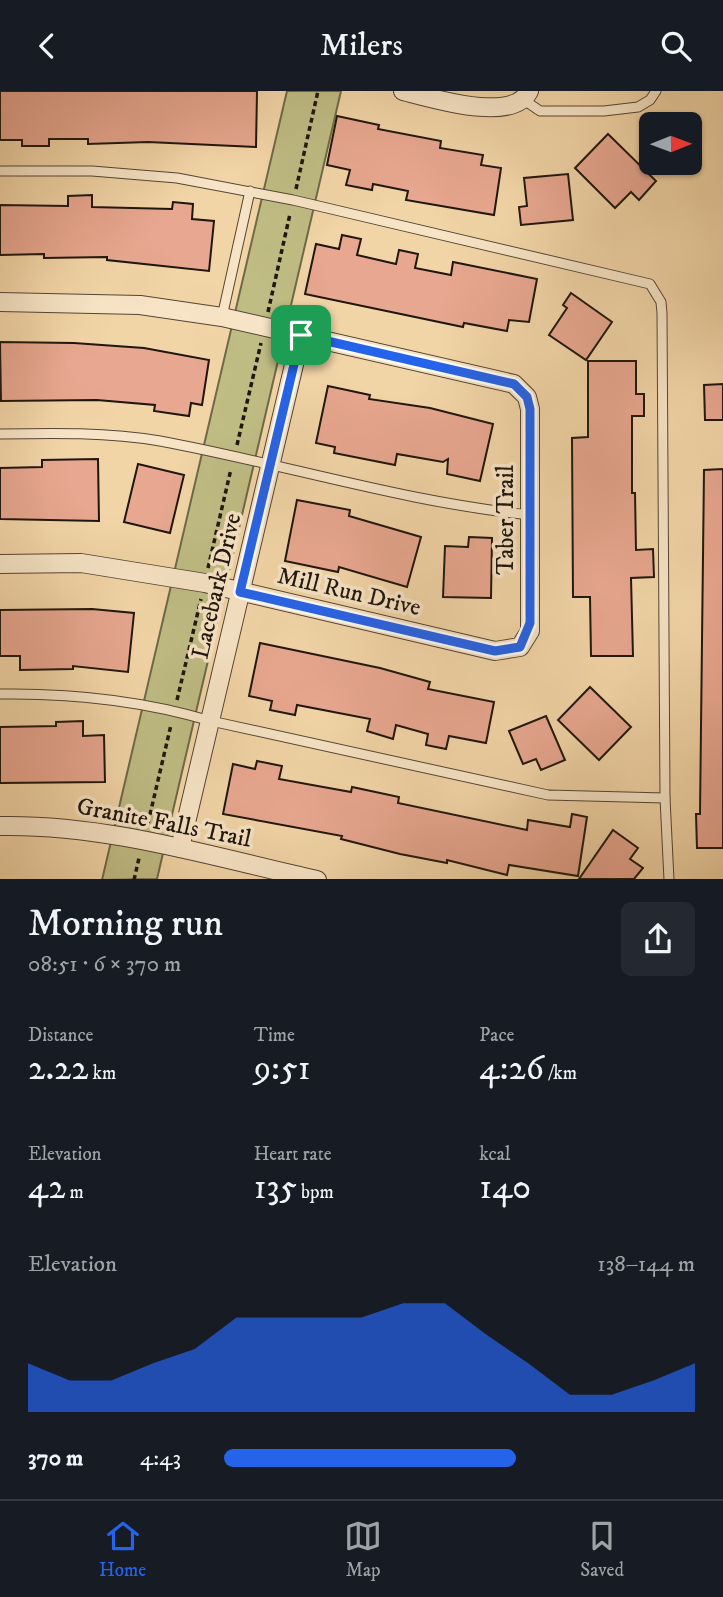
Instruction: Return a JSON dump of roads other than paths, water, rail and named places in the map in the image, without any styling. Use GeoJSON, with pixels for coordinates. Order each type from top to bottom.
{"type":"FeatureCollection","features":[{"type":"Feature","properties":{"kind":"street"},"geometry":{"type":"LineString","coordinates":[[403,91],[488,107],[514,106],[526,95]]}},
{"type":"Feature","properties":{"kind":"street"},"geometry":{"type":"LineString","coordinates":[[0,302],[140,305],[222,317],[301,335]]}},
{"type":"Feature","properties":{"kind":"street","name":"Taber Trail"},"geometry":{"type":"LineString","coordinates":[[301,335],[514,384],[523,392],[530,409],[530,623],[520,647]]}},
{"type":"Feature","properties":{"kind":"street","name":"Lacebark Drive"},"geometry":{"type":"LineString","coordinates":[[180,848],[301,335]]}},
{"type":"Feature","properties":{"kind":"street","name":"Mill Run Drive"},"geometry":{"type":"LineString","coordinates":[[0,564],[81,563],[205,583],[495,651],[520,647]]}},
{"type":"Feature","properties":{"kind":"street","name":"Granite Falls Trail"},"geometry":{"type":"LineString","coordinates":[[0,826],[47,825],[180,848],[289,877],[308,879]]}},
{"type":"Feature","properties":{"kind":"lane"},"geometry":{"type":"LineString","coordinates":[[526,95],[540,111],[604,111],[638,107],[650,100],[656,91]]}},
{"type":"Feature","properties":{"kind":"lane"},"geometry":{"type":"LineString","coordinates":[[0,171],[104,172],[177,178],[250,191],[643,280],[655,291],[662,313],[665,797],[669,879]]}},
{"type":"Feature","properties":{"kind":"lane"},"geometry":{"type":"LineString","coordinates":[[222,317],[250,191]]}},
{"type":"Feature","properties":{"kind":"lane"},"geometry":{"type":"LineString","coordinates":[[0,434],[92,435],[157,441],[416,499],[530,515]]}},
{"type":"Feature","properties":{"kind":"lane"},"geometry":{"type":"LineString","coordinates":[[0,694],[88,698],[174,710],[211,721],[548,795],[665,797]]}}]}
